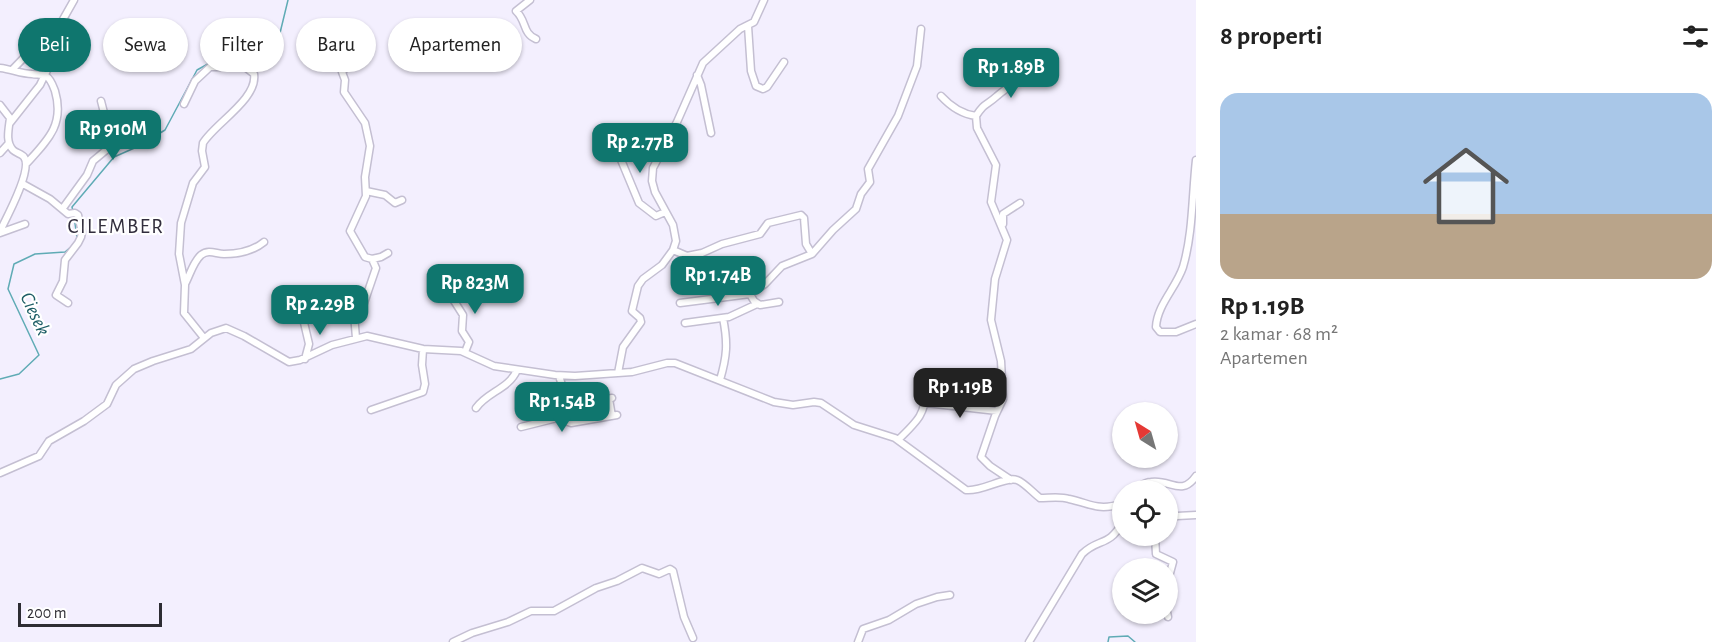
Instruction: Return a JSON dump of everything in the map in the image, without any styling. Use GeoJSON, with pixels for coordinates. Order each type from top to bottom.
{"type":"FeatureCollection","features":[{"type":"Feature","properties":{"kind":"street"},"geometry":{"type":"LineString","coordinates":[[12,70],[61,23],[74,0]]}},
{"type":"Feature","properties":{"kind":"street"},"geometry":{"type":"LineString","coordinates":[[530,0],[516,11],[522,16],[528,33],[536,39]]}},
{"type":"Feature","properties":{"kind":"street"},"geometry":{"type":"LineString","coordinates":[[618,373],[623,347],[641,322],[632,311],[637,288],[643,279],[661,266],[674,250],[676,241],[675,233],[655,192],[652,171],[703,63],[740,29],[755,21],[764,0]]}},
{"type":"Feature","properties":{"kind":"street"},"geometry":{"type":"LineString","coordinates":[[747,26],[751,71],[756,86],[765,88],[784,62]]}},
{"type":"Feature","properties":{"kind":"street"},"geometry":{"type":"LineString","coordinates":[[680,303],[750,294],[765,284],[782,266],[812,254],[856,209],[861,194],[870,181],[868,169],[898,116],[917,66],[921,29]]}},
{"type":"Feature","properties":{"kind":"street"},"geometry":{"type":"LineString","coordinates":[[183,104],[195,81],[210,67],[245,67],[254,74],[254,81],[243,99],[202,145],[206,167],[193,183],[181,223],[178,254],[185,285],[184,313],[204,338]]}},
{"type":"Feature","properties":{"kind":"street"},"geometry":{"type":"LineString","coordinates":[[0,68],[44,75],[49,78],[54,88],[58,117],[45,144],[26,164]]}},
{"type":"Feature","properties":{"kind":"street"},"geometry":{"type":"LineString","coordinates":[[10,123],[40,85],[45,72]]}},
{"type":"Feature","properties":{"kind":"street"},"geometry":{"type":"LineString","coordinates":[[342,72],[345,80],[345,93],[364,123],[369,135],[370,146],[365,177],[366,191],[350,231],[365,257],[372,259],[388,253]]}},
{"type":"Feature","properties":{"kind":"street"},"geometry":{"type":"LineString","coordinates":[[697,75],[711,133]]}},
{"type":"Feature","properties":{"kind":"street"},"geometry":{"type":"LineString","coordinates":[[1011,480],[981,457],[1003,399],[1003,375],[991,320],[995,279],[1007,240],[991,202],[996,165],[977,128],[976,116],[981,107],[1005,88],[1032,78]]}},
{"type":"Feature","properties":{"kind":"street"},"geometry":{"type":"LineString","coordinates":[[941,96],[954,108],[965,114],[976,116]]}},
{"type":"Feature","properties":{"kind":"street"},"geometry":{"type":"LineString","coordinates":[[63,208],[89,172],[93,161],[111,145],[101,101]]}},
{"type":"Feature","properties":{"kind":"street"},"geometry":{"type":"LineString","coordinates":[[0,105],[10,117],[9,143],[13,150],[24,157],[26,164],[23,184],[0,232]]}},
{"type":"Feature","properties":{"kind":"street"},"geometry":{"type":"LineString","coordinates":[[0,153],[9,143]]}},
{"type":"Feature","properties":{"kind":"street"},"geometry":{"type":"LineString","coordinates":[[614,143],[640,206],[656,216],[665,212]]}},
{"type":"Feature","properties":{"kind":"street"},"geometry":{"type":"LineString","coordinates":[[1196,160],[1190,224],[1181,274],[1160,311],[1156,327],[1160,332],[1168,333],[1196,324]]}},
{"type":"Feature","properties":{"kind":"street"},"geometry":{"type":"LineString","coordinates":[[23,184],[79,217],[81,237],[65,260],[63,281],[56,295],[68,303]]}},
{"type":"Feature","properties":{"kind":"street"},"geometry":{"type":"LineString","coordinates":[[366,191],[385,195],[395,203],[402,200]]}},
{"type":"Feature","properties":{"kind":"street"},"geometry":{"type":"LineString","coordinates":[[1002,228],[1003,214],[1020,203]]}},
{"type":"Feature","properties":{"kind":"street"},"geometry":{"type":"LineString","coordinates":[[674,250],[687,256],[702,253],[722,244],[760,234],[768,224],[801,215],[804,218],[807,247],[812,254]]}},
{"type":"Feature","properties":{"kind":"street"},"geometry":{"type":"LineString","coordinates":[[0,232],[25,224]]}},
{"type":"Feature","properties":{"kind":"street"},"geometry":{"type":"LineString","coordinates":[[185,285],[195,263],[203,254],[241,252],[255,248],[264,242]]}},
{"type":"Feature","properties":{"kind":"street"},"geometry":{"type":"LineString","coordinates":[[356,338],[353,316],[364,302],[376,271],[372,259]]}},
{"type":"Feature","properties":{"kind":"street"},"geometry":{"type":"LineString","coordinates":[[445,282],[463,315],[462,331],[469,342],[465,352]]}},
{"type":"Feature","properties":{"kind":"street"},"geometry":{"type":"LineString","coordinates":[[750,294],[757,304]]}},
{"type":"Feature","properties":{"kind":"street"},"geometry":{"type":"LineString","coordinates":[[685,323],[723,318],[742,313],[757,304],[779,302]]}},
{"type":"Feature","properties":{"kind":"street"},"geometry":{"type":"LineString","coordinates":[[302,314],[309,344],[305,359]]}},
{"type":"Feature","properties":{"kind":"street"},"geometry":{"type":"LineString","coordinates":[[720,380],[727,354],[723,318]]}},
{"type":"Feature","properties":{"kind":"street"},"geometry":{"type":"LineString","coordinates":[[0,473],[39,456],[49,441],[84,421],[107,404],[116,385],[134,369],[190,350],[219,329],[230,329],[285,361],[294,362],[328,347],[356,338],[373,336],[423,349],[465,352],[491,365],[560,376],[642,370],[671,362],[781,404],[822,403],[854,425],[887,434],[898,440],[966,490],[986,488],[1011,480],[1019,481],[1040,498],[1067,498],[1094,507],[1112,504]]}},
{"type":"Feature","properties":{"kind":"street"},"geometry":{"type":"LineString","coordinates":[[371,410],[423,392],[425,384],[422,365],[423,349]]}},
{"type":"Feature","properties":{"kind":"street"},"geometry":{"type":"LineString","coordinates":[[476,408],[488,396],[508,383],[517,370]]}},
{"type":"Feature","properties":{"kind":"street"},"geometry":{"type":"LineString","coordinates":[[560,376],[564,391],[564,407],[565,416],[568,422],[614,415],[610,398],[564,407]]}},
{"type":"Feature","properties":{"kind":"street"},"geometry":{"type":"LineString","coordinates":[[898,440],[919,421],[926,403],[928,385]]}},
{"type":"Feature","properties":{"kind":"street"},"geometry":{"type":"LineString","coordinates":[[926,403],[997,411]]}},
{"type":"Feature","properties":{"kind":"street"},"geometry":{"type":"LineString","coordinates":[[521,427],[565,416]]}},
{"type":"Feature","properties":{"kind":"street"},"geometry":{"type":"LineString","coordinates":[[1178,486],[1189,485],[1196,476]]}},
{"type":"Feature","properties":{"kind":"street"},"geometry":{"type":"LineString","coordinates":[[1178,516],[1196,515]]}},
{"type":"Feature","properties":{"kind":"street"},"geometry":{"type":"LineString","coordinates":[[1029,642],[1082,554],[1090,547],[1112,538]]}},
{"type":"Feature","properties":{"kind":"street"},"geometry":{"type":"LineString","coordinates":[[1156,546],[1156,554],[1164,558]]}},
{"type":"Feature","properties":{"kind":"street"},"geometry":{"type":"LineString","coordinates":[[453,642],[531,611],[554,611],[640,568],[659,574],[670,569],[673,571],[684,617],[693,638]]}},
{"type":"Feature","properties":{"kind":"street"},"geometry":{"type":"LineString","coordinates":[[858,642],[863,629],[889,620],[916,604],[950,595]]}},
{"type":"Feature","properties":{"kind":"waterway","name":"Ciesek"},"geometry":{"type":"LineString","coordinates":[[73,211],[72,207],[114,157],[139,146],[165,130],[197,70],[215,60],[261,50],[280,33],[288,0]]}},
{"type":"Feature","properties":{"kind":"waterway","name":"Ciesek"},"geometry":{"type":"LineString","coordinates":[[74,216],[77,238]]}},
{"type":"Feature","properties":{"kind":"waterway","name":"Ciesek"},"geometry":{"type":"LineString","coordinates":[[0,379],[19,374],[39,355],[8,289],[14,264],[35,254],[65,252],[72,246]]}},
{"type":"Feature","properties":{"kind":"waterway"},"geometry":{"type":"LineString","coordinates":[[1108,642],[1109,637],[1128,636],[1135,642]]}},
{"type":"Feature","properties":{"kind":"district","name":"CILEMBER"},"geometry":{"type":"Point","coordinates":[116,226]}}]}
